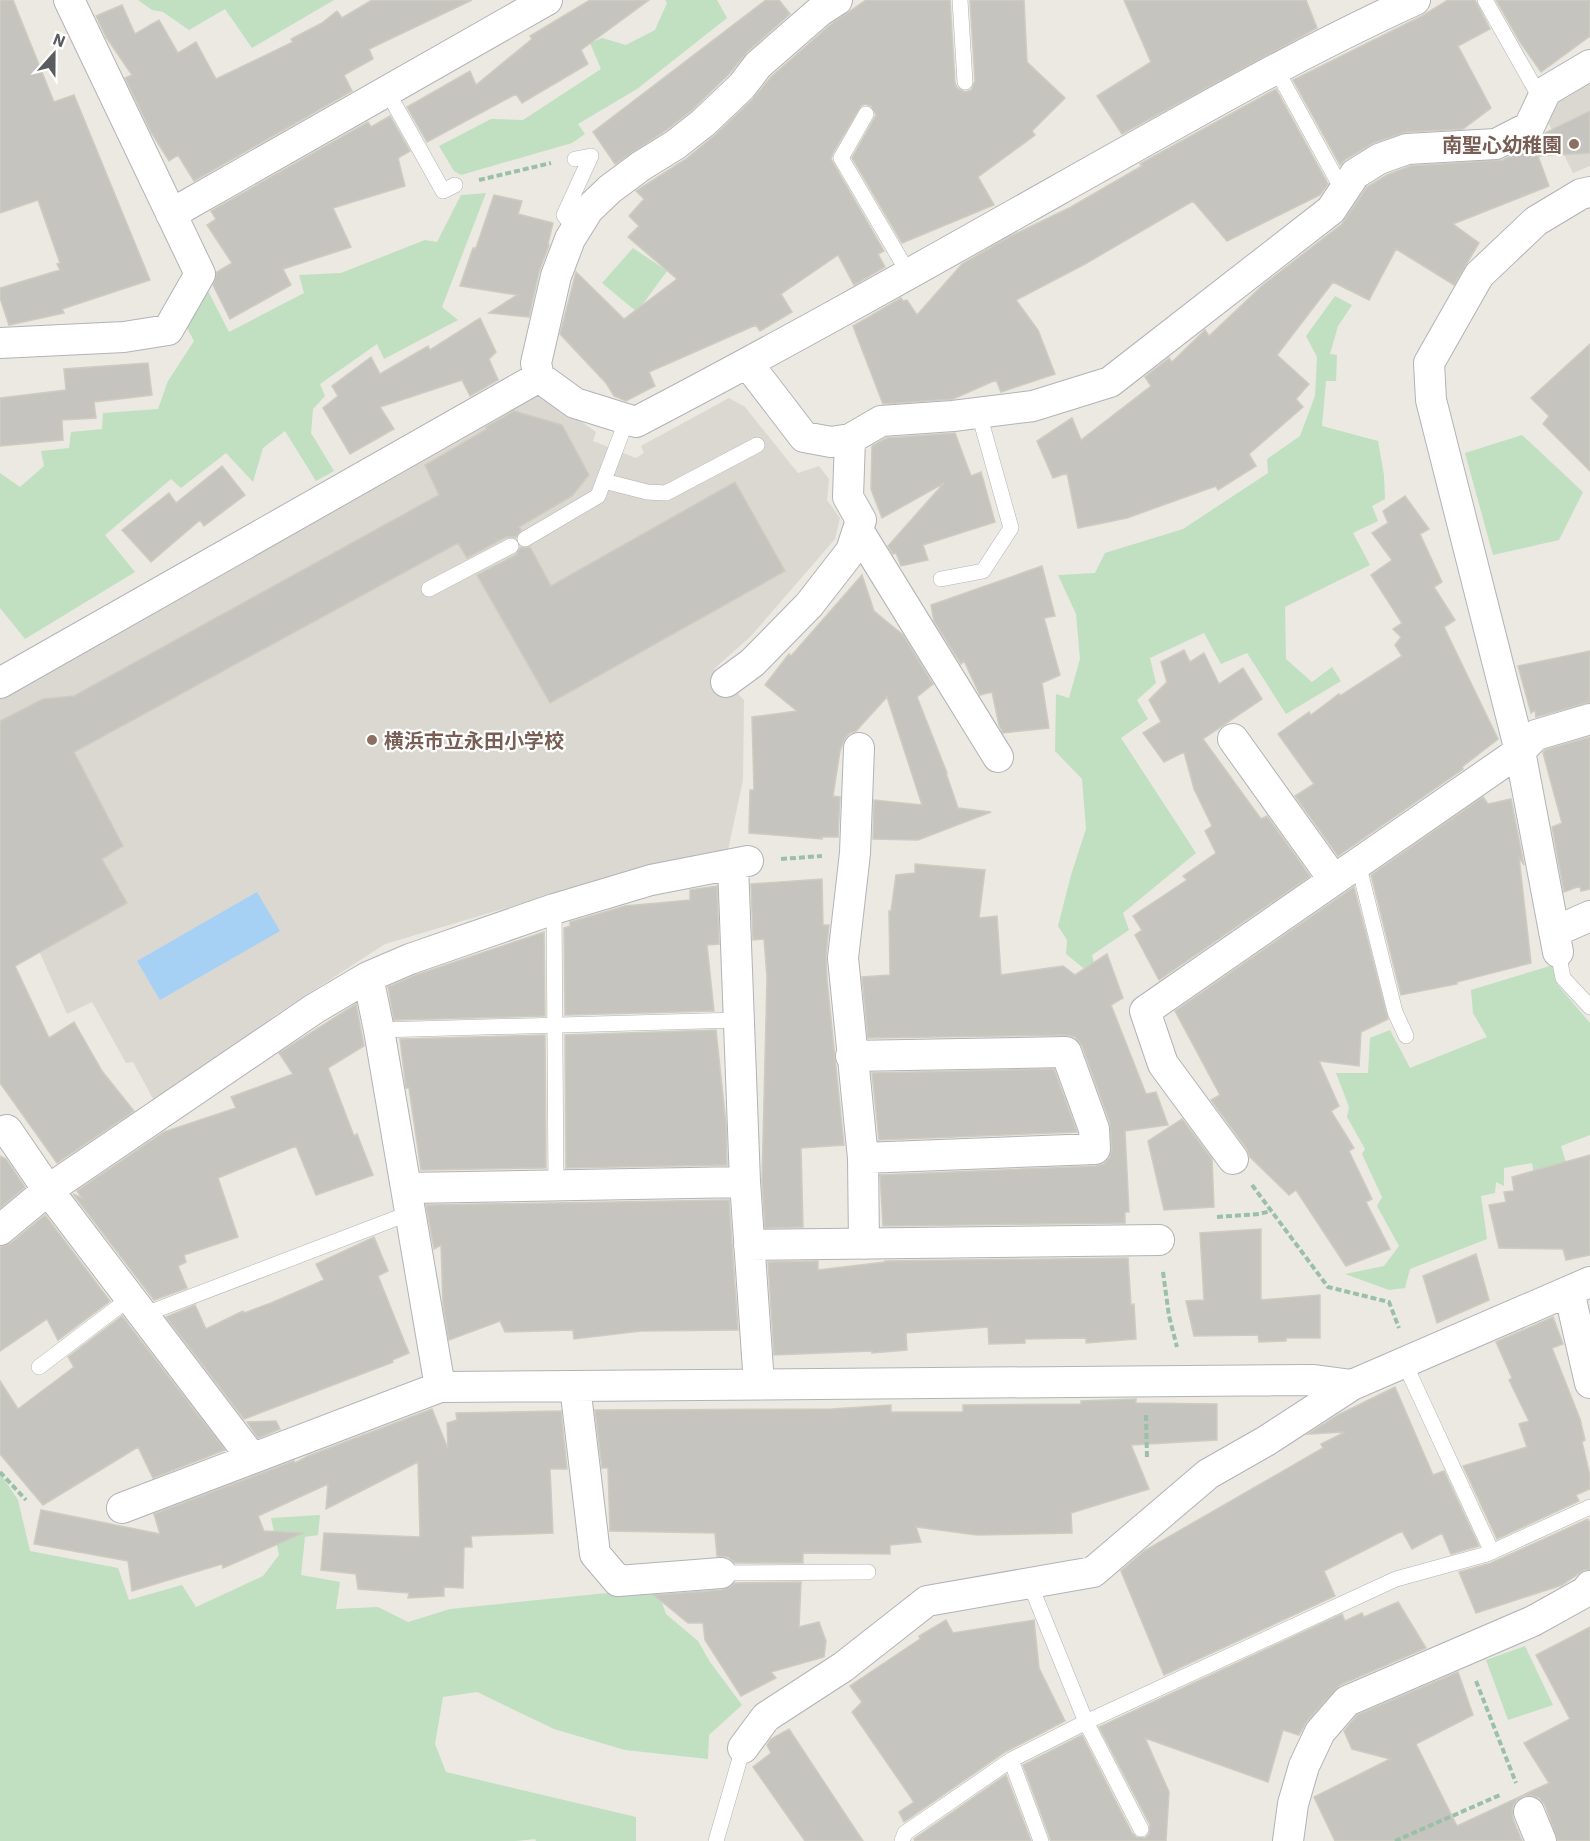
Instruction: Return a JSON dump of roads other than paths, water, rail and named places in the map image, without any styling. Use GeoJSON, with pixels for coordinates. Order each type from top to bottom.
{"type":"FeatureCollection","features":[{"type":"Feature","properties":{"kind":"street"},"geometry":{"type":"LineString","coordinates":[[0,344],[124,337],[168,330],[200,274],[69,0]]}},
{"type":"Feature","properties":{"kind":"street"},"geometry":{"type":"LineString","coordinates":[[171,214],[547,0]]}},
{"type":"Feature","properties":{"kind":"street"},"geometry":{"type":"LineString","coordinates":[[837,0],[820,11],[758,65],[742,86],[704,123],[675,146],[641,166],[609,189],[588,210],[575,230],[556,276],[536,363],[539,377],[575,404],[636,422],[748,364],[1203,108],[1356,26],[1415,0]]}},
{"type":"Feature","properties":{"kind":"street"},"geometry":{"type":"LineString","coordinates":[[748,364],[804,437],[831,442],[850,438],[881,421],[979,414],[1033,406],[1110,382],[1331,210],[1355,174],[1378,159],[1407,149],[1496,144],[1529,127],[1546,91],[1590,65]]}},
{"type":"Feature","properties":{"kind":"street"},"geometry":{"type":"LineString","coordinates":[[1590,192],[1581,194],[1536,221],[1479,275],[1429,363],[1431,400],[1520,751],[1556,942],[1590,916]]}},
{"type":"Feature","properties":{"kind":"street"},"geometry":{"type":"LineString","coordinates":[[0,683],[539,377]]}},
{"type":"Feature","properties":{"kind":"street"},"geometry":{"type":"LineString","coordinates":[[726,682],[752,663],[809,605],[851,551],[861,520],[848,496],[850,438]]}},
{"type":"Feature","properties":{"kind":"street"},"geometry":{"type":"LineString","coordinates":[[858,530],[998,757]]}},
{"type":"Feature","properties":{"kind":"street"},"geometry":{"type":"LineString","coordinates":[[1233,1159],[1163,1064],[1145,1011],[1520,751],[1536,735],[1590,720]]}},
{"type":"Feature","properties":{"kind":"street"},"geometry":{"type":"LineString","coordinates":[[1233,739],[1334,880]]}},
{"type":"Feature","properties":{"kind":"street"},"geometry":{"type":"LineString","coordinates":[[859,748],[849,853],[843,958],[863,1158],[864,1244]]}},
{"type":"Feature","properties":{"kind":"street"},"geometry":{"type":"LineString","coordinates":[[0,1230],[48,1190],[314,1009],[368,977],[410,959],[554,909],[651,880],[740,863],[739,1020],[745,1182],[759,1384]]}},
{"type":"Feature","properties":{"kind":"street"},"geometry":{"type":"LineString","coordinates":[[368,977],[440,1387]]}},
{"type":"Feature","properties":{"kind":"street"},"geometry":{"type":"LineString","coordinates":[[851,1056],[1066,1052],[1094,1129],[1095,1149],[863,1158]]}},
{"type":"Feature","properties":{"kind":"street"},"geometry":{"type":"LineString","coordinates":[[0,1132],[7,1130],[48,1190],[252,1458]]}},
{"type":"Feature","properties":{"kind":"street"},"geometry":{"type":"LineString","coordinates":[[408,1200],[556,1185],[745,1182]]}},
{"type":"Feature","properties":{"kind":"street"},"geometry":{"type":"LineString","coordinates":[[750,1245],[1159,1240]]}},
{"type":"Feature","properties":{"kind":"street"},"geometry":{"type":"LineString","coordinates":[[743,1748],[766,1717],[843,1667],[920,1596],[1030,1584],[1093,1572],[1208,1473],[1266,1441],[1352,1385],[1580,1287],[1590,1383]]}},
{"type":"Feature","properties":{"kind":"street"},"geometry":{"type":"LineString","coordinates":[[122,1508],[440,1387],[1314,1380],[1352,1385]]}},
{"type":"Feature","properties":{"kind":"street"},"geometry":{"type":"LineString","coordinates":[[575,1386],[595,1554],[618,1581],[721,1573]]}},
{"type":"Feature","properties":{"kind":"street"},"geometry":{"type":"LineString","coordinates":[[1288,1841],[1293,1804],[1304,1766],[1320,1732],[1347,1701],[1533,1621],[1585,1593],[1590,1586]]}},
{"type":"Feature","properties":{"kind":"street"},"geometry":{"type":"LineString","coordinates":[[1523,1800],[1541,1841]]}},
{"type":"Feature","properties":{"kind":"lane"},"geometry":{"type":"LineString","coordinates":[[960,0],[965,82]]}},
{"type":"Feature","properties":{"kind":"lane"},"geometry":{"type":"LineString","coordinates":[[1485,0],[1542,101]]}},
{"type":"Feature","properties":{"kind":"lane"},"geometry":{"type":"LineString","coordinates":[[1276,69],[1343,191]]}},
{"type":"Feature","properties":{"kind":"lane"},"geometry":{"type":"LineString","coordinates":[[387,91],[443,191],[455,185]]}},
{"type":"Feature","properties":{"kind":"lane"},"geometry":{"type":"LineString","coordinates":[[866,114],[841,158],[909,273]]}},
{"type":"Feature","properties":{"kind":"lane"},"geometry":{"type":"LineString","coordinates":[[575,159],[591,156],[564,215],[575,230]]}},
{"type":"Feature","properties":{"kind":"lane"},"geometry":{"type":"LineString","coordinates":[[941,579],[983,571],[1011,528],[979,414]]}},
{"type":"Feature","properties":{"kind":"lane"},"geometry":{"type":"LineString","coordinates":[[525,539],[598,496],[627,419]]}},
{"type":"Feature","properties":{"kind":"lane"},"geometry":{"type":"LineString","coordinates":[[604,481],[647,492],[666,493],[757,445]]}},
{"type":"Feature","properties":{"kind":"lane"},"geometry":{"type":"LineString","coordinates":[[429,589],[511,546]]}},
{"type":"Feature","properties":{"kind":"lane"},"geometry":{"type":"LineString","coordinates":[[1358,863],[1395,1012],[1406,1036]]}},
{"type":"Feature","properties":{"kind":"lane"},"geometry":{"type":"LineString","coordinates":[[554,909],[556,1185]]}},
{"type":"Feature","properties":{"kind":"lane"},"geometry":{"type":"LineString","coordinates":[[1556,942],[1563,978],[1590,1007]]}},
{"type":"Feature","properties":{"kind":"lane"},"geometry":{"type":"LineString","coordinates":[[379,1030],[739,1020]]}},
{"type":"Feature","properties":{"kind":"lane"},"geometry":{"type":"LineString","coordinates":[[39,1367],[136,1306],[408,1200]]}},
{"type":"Feature","properties":{"kind":"lane"},"geometry":{"type":"LineString","coordinates":[[1404,1362],[1492,1552]]}},
{"type":"Feature","properties":{"kind":"lane"},"geometry":{"type":"LineString","coordinates":[[902,1841],[905,1833],[1011,1760],[1086,1722],[1396,1579],[1492,1552],[1590,1507]]}},
{"type":"Feature","properties":{"kind":"lane"},"geometry":{"type":"LineString","coordinates":[[721,1573],[868,1572]]}},
{"type":"Feature","properties":{"kind":"lane"},"geometry":{"type":"LineString","coordinates":[[1030,1584],[1086,1722],[1141,1829]]}},
{"type":"Feature","properties":{"kind":"lane"},"geometry":{"type":"LineString","coordinates":[[716,1841],[743,1748]]}},
{"type":"Feature","properties":{"kind":"lane"},"geometry":{"type":"LineString","coordinates":[[1011,1760],[1041,1841]]}},
{"type":"Feature","properties":{"kind":"water"},"geometry":{"type":"Polygon","coordinates":[[[257,892],[280,931],[160,1000],[137,961],[257,892]]]}},
{"type":"Feature","properties":{"kind":"place","name":"南聖心幼稚園"},"geometry":{"type":"Point","coordinates":[1574,144]}},
{"type":"Feature","properties":{"kind":"place","name":"横浜市立永田小学校"},"geometry":{"type":"Point","coordinates":[372,740]}}]}
